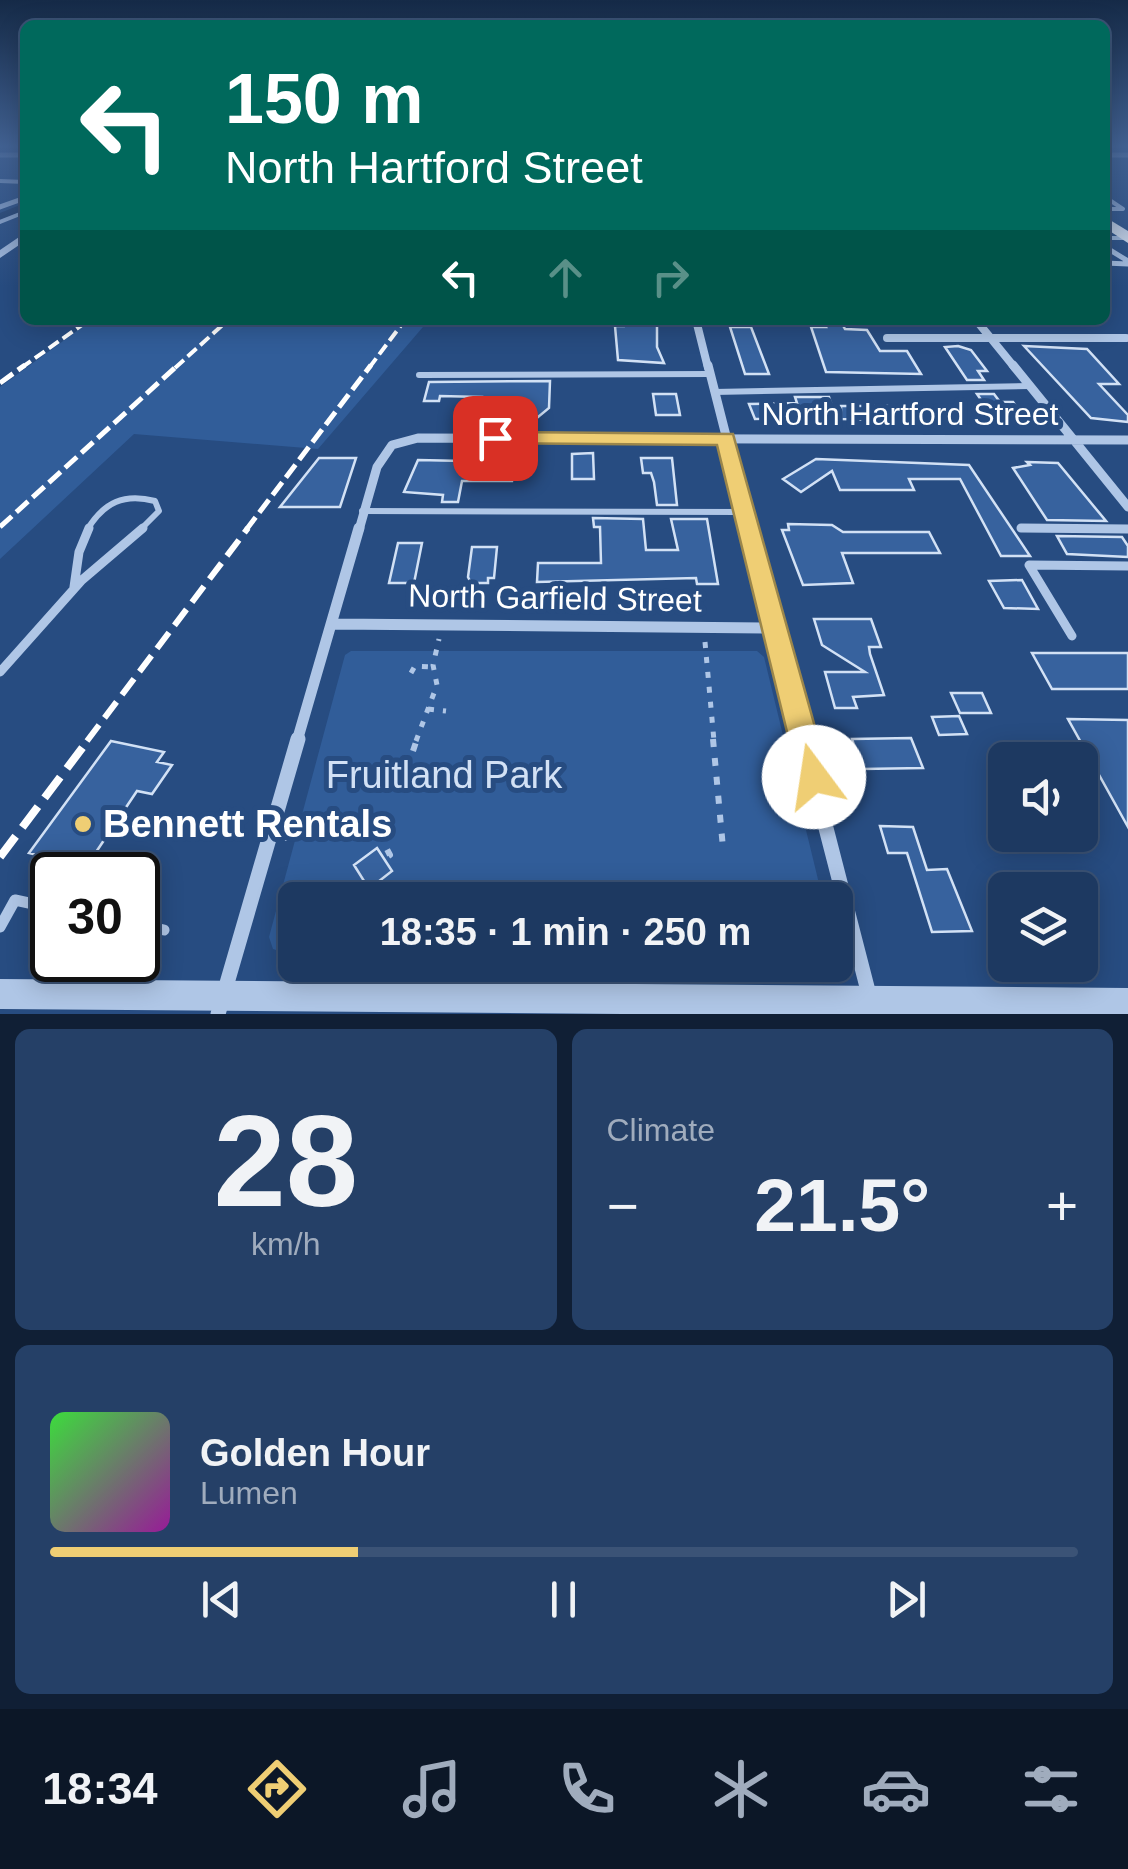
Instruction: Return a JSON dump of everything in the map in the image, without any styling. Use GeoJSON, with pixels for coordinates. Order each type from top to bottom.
{"type":"FeatureCollection","features":[{"type":"Feature","properties":{"kind":"street"},"geometry":{"type":"LineString","coordinates":[[0,255],[20,240]]}},
{"type":"Feature","properties":{"kind":"street"},"geometry":{"type":"LineString","coordinates":[[697,325],[873,1007]]}},
{"type":"Feature","properties":{"kind":"street"},"geometry":{"type":"LineString","coordinates":[[980,325],[1128,506]]}},
{"type":"Feature","properties":{"kind":"street"},"geometry":{"type":"LineString","coordinates":[[887,338],[1128,337]]}},
{"type":"Feature","properties":{"kind":"street","name":"North Hartford Street"},"geometry":{"type":"LineString","coordinates":[[362,511],[377,466],[392,445],[418,438],[1128,440]]}},
{"type":"Feature","properties":{"kind":"street"},"geometry":{"type":"LineString","coordinates":[[221,1005],[334,624],[362,511]]}},
{"type":"Feature","properties":{"kind":"street","name":"North Garfield Street"},"geometry":{"type":"LineString","coordinates":[[334,624],[775,628]]}},
{"type":"Feature","properties":{"kind":"street"},"geometry":{"type":"LineString","coordinates":[[0,994],[66,994],[221,1005],[873,1007],[1128,1003]]}},
{"type":"Feature","properties":{"kind":"lane"},"geometry":{"type":"LineString","coordinates":[[1110,201],[1122,210],[1110,209]]}},
{"type":"Feature","properties":{"kind":"lane"},"geometry":{"type":"LineString","coordinates":[[419,375],[710,374]]}},
{"type":"Feature","properties":{"kind":"lane"},"geometry":{"type":"LineString","coordinates":[[714,392],[1030,386]]}},
{"type":"Feature","properties":{"kind":"lane"},"geometry":{"type":"LineString","coordinates":[[0,672],[74,587],[118,545],[150,525],[159,511],[155,500],[145,496],[118,500],[90,518],[74,573],[74,587]]}},
{"type":"Feature","properties":{"kind":"lane"},"geometry":{"type":"LineString","coordinates":[[362,511],[744,512]]}},
{"type":"Feature","properties":{"kind":"lane"},"geometry":{"type":"LineString","coordinates":[[1021,528],[1128,529]]}},
{"type":"Feature","properties":{"kind":"lane"},"geometry":{"type":"LineString","coordinates":[[1072,636],[1029,564],[1128,566]]}},
{"type":"Feature","properties":{"kind":"lane"},"geometry":{"type":"LineString","coordinates":[[0,927],[15,900],[30,903]]}},
{"type":"Feature","properties":{"kind":"lane"},"geometry":{"type":"LineString","coordinates":[[160,929],[164,930]]}},
{"type":"Feature","properties":{"kind":"lane"},"geometry":{"type":"LineString","coordinates":[[66,994],[71,982]]}},
{"type":"Feature","properties":{"kind":"path"},"geometry":{"type":"LineString","coordinates":[[413,751],[437,685],[433,666],[442,625]]}},
{"type":"Feature","properties":{"kind":"path"},"geometry":{"type":"LineString","coordinates":[[703,627],[723,848]]}},
{"type":"Feature","properties":{"kind":"path"},"geometry":{"type":"LineString","coordinates":[[411,673],[415,666],[433,666]]}},
{"type":"Feature","properties":{"kind":"path"},"geometry":{"type":"LineString","coordinates":[[428,709],[446,711]]}},
{"type":"Feature","properties":{"kind":"path"},"geometry":{"type":"LineString","coordinates":[[269,839],[367,830],[378,832],[389,848],[390,855],[384,859]]}},
{"type":"Feature","properties":{"kind":"green space"},"geometry":{"type":"Polygon","coordinates":[[[85,325],[425,325],[318,449],[134,434],[0,559],[0,387],[85,325]]]}},
{"type":"Feature","properties":{"kind":"green space","name":"Fruitland Park"},"geometry":{"type":"Polygon","coordinates":[[[351,651],[757,651],[764,657],[819,882],[284,882],[345,655],[351,651]]]}},
{"type":"Feature","properties":{"kind":"green space","name":"Fruitland Park"},"geometry":{"type":"Polygon","coordinates":[[[278,904],[278,951],[273,949],[269,937],[278,904]]]}},
{"type":"Feature","properties":{"kind":"building"},"geometry":{"type":"Polygon","coordinates":[[[657,325],[657,347],[664,363],[618,360],[615,326],[657,325]]]}},
{"type":"Feature","properties":{"kind":"building"},"geometry":{"type":"Polygon","coordinates":[[[843,325],[845,329],[867,330],[880,351],[907,351],[921,374],[826,372],[811,327],[843,325]]]}},
{"type":"Feature","properties":{"kind":"building"},"geometry":{"type":"Polygon","coordinates":[[[730,327],[751,327],[769,374],[745,374],[730,327]]]}},
{"type":"Feature","properties":{"kind":"building"},"geometry":{"type":"Polygon","coordinates":[[[1024,346],[1087,349],[1119,384],[1099,384],[1128,415],[1128,422],[1091,418],[1024,346]]]}},
{"type":"Feature","properties":{"kind":"building"},"geometry":{"type":"Polygon","coordinates":[[[945,347],[971,350],[987,371],[978,371],[984,380],[967,380],[945,347]]]}},
{"type":"Feature","properties":{"kind":"building"},"geometry":{"type":"Polygon","coordinates":[[[550,381],[549,408],[532,422],[478,422],[482,397],[440,396],[439,401],[424,401],[429,382],[550,381]]]}},
{"type":"Feature","properties":{"kind":"building"},"geometry":{"type":"Polygon","coordinates":[[[653,394],[676,394],[680,415],[656,415],[653,394]]]}},
{"type":"Feature","properties":{"kind":"building"},"geometry":{"type":"Polygon","coordinates":[[[977,394],[994,394],[1000,402],[1013,402],[1025,418],[993,417],[977,394]]]}},
{"type":"Feature","properties":{"kind":"building"},"geometry":{"type":"Polygon","coordinates":[[[795,397],[829,397],[835,416],[755,419],[749,404],[797,403],[795,397]]]}},
{"type":"Feature","properties":{"kind":"building"},"geometry":{"type":"Polygon","coordinates":[[[841,406],[889,406],[897,420],[841,419],[841,406]]]}},
{"type":"Feature","properties":{"kind":"building"},"geometry":{"type":"Polygon","coordinates":[[[593,453],[594,479],[572,479],[572,454],[593,453]]]}},
{"type":"Feature","properties":{"kind":"building"},"geometry":{"type":"Polygon","coordinates":[[[319,458],[356,458],[340,507],[280,507],[319,458]]]}},
{"type":"Feature","properties":{"kind":"building"},"geometry":{"type":"Polygon","coordinates":[[[641,458],[672,458],[677,505],[657,505],[651,473],[643,473],[641,458]]]}},
{"type":"Feature","properties":{"kind":"building"},"geometry":{"type":"Polygon","coordinates":[[[816,459],[969,465],[1030,556],[1001,556],[960,479],[909,479],[914,490],[840,490],[832,471],[801,492],[783,479],[816,459]]]}},
{"type":"Feature","properties":{"kind":"building"},"geometry":{"type":"Polygon","coordinates":[[[418,460],[514,462],[512,481],[462,481],[458,502],[442,502],[443,495],[404,492],[418,460]]]}},
{"type":"Feature","properties":{"kind":"building"},"geometry":{"type":"Polygon","coordinates":[[[1027,462],[1058,463],[1106,521],[1047,520],[1013,468],[1030,465],[1027,462]]]}},
{"type":"Feature","properties":{"kind":"building"},"geometry":{"type":"Polygon","coordinates":[[[593,518],[643,519],[646,550],[678,550],[671,519],[707,519],[718,584],[697,584],[696,578],[537,582],[538,563],[601,563],[600,527],[594,527],[593,518]]]}},
{"type":"Feature","properties":{"kind":"building"},"geometry":{"type":"Polygon","coordinates":[[[788,524],[832,525],[843,532],[929,532],[940,553],[842,553],[853,583],[803,585],[782,530],[789,530],[788,524]]]}},
{"type":"Feature","properties":{"kind":"building"},"geometry":{"type":"Polygon","coordinates":[[[1057,536],[1122,537],[1128,546],[1128,557],[1067,554],[1057,536]]]}},
{"type":"Feature","properties":{"kind":"building"},"geometry":{"type":"Polygon","coordinates":[[[398,543],[422,543],[414,583],[389,583],[398,543]]]}},
{"type":"Feature","properties":{"kind":"building"},"geometry":{"type":"Polygon","coordinates":[[[472,547],[497,547],[494,578],[488,578],[488,583],[471,583],[468,577],[472,547]]]}},
{"type":"Feature","properties":{"kind":"building"},"geometry":{"type":"Polygon","coordinates":[[[1022,580],[1038,609],[1004,608],[989,581],[1022,580]]]}},
{"type":"Feature","properties":{"kind":"building"},"geometry":{"type":"Polygon","coordinates":[[[814,619],[871,619],[881,647],[869,647],[870,654],[884,695],[853,697],[857,708],[835,708],[825,672],[865,672],[822,645],[814,619]]]}},
{"type":"Feature","properties":{"kind":"building"},"geometry":{"type":"Polygon","coordinates":[[[1032,653],[1128,653],[1128,689],[1052,689],[1032,653]]]}},
{"type":"Feature","properties":{"kind":"building"},"geometry":{"type":"Polygon","coordinates":[[[951,693],[982,693],[991,713],[960,713],[951,693]]]}},
{"type":"Feature","properties":{"kind":"building"},"geometry":{"type":"Polygon","coordinates":[[[959,716],[967,734],[939,735],[932,717],[959,716]]]}},
{"type":"Feature","properties":{"kind":"building"},"geometry":{"type":"Polygon","coordinates":[[[1068,719],[1128,720],[1128,827],[1098,773],[1098,742],[1081,742],[1068,719]]]}},
{"type":"Feature","properties":{"kind":"building"},"geometry":{"type":"Polygon","coordinates":[[[911,738],[923,768],[862,769],[852,739],[911,738]]]}},
{"type":"Feature","properties":{"kind":"building","name":"Bennett Rentals"},"geometry":{"type":"Polygon","coordinates":[[[111,741],[164,752],[157,762],[172,765],[152,794],[137,791],[96,852],[29,853],[111,741]]]}},
{"type":"Feature","properties":{"kind":"building"},"geometry":{"type":"Polygon","coordinates":[[[880,826],[913,827],[927,870],[947,869],[972,931],[932,932],[907,853],[888,853],[880,826]]]}},
{"type":"Feature","properties":{"kind":"building"},"geometry":{"type":"Polygon","coordinates":[[[377,848],[392,871],[378,882],[365,882],[354,865],[377,848]]]}},
{"type":"Feature","properties":{"kind":"waterway"},"geometry":{"type":"LineString","coordinates":[[0,217],[20,208]]}},
{"type":"Feature","properties":{"kind":"railway"},"geometry":{"type":"LineString","coordinates":[[21,368],[82,325]]}},
{"type":"Feature","properties":{"kind":"railway"},"geometry":{"type":"LineString","coordinates":[[175,368],[222,325]]}},
{"type":"Feature","properties":{"kind":"railway"},"geometry":{"type":"LineString","coordinates":[[369,368],[401,325]]}},
{"type":"Feature","properties":{"kind":"railway"},"geometry":{"type":"LineString","coordinates":[[0,383],[25,365]]}},
{"type":"Feature","properties":{"kind":"railway"},"geometry":{"type":"LineString","coordinates":[[0,527],[178,365]]}},
{"type":"Feature","properties":{"kind":"railway"},"geometry":{"type":"LineString","coordinates":[[246,530],[371,365]]}},
{"type":"Feature","properties":{"kind":"railway"},"geometry":{"type":"LineString","coordinates":[[87,741],[248,528]]}},
{"type":"Feature","properties":{"kind":"railway"},"geometry":{"type":"LineString","coordinates":[[0,857],[89,739]]}},
{"type":"Feature","properties":{"kind":"place","name":"Bennett Rentals"},"geometry":{"type":"Point","coordinates":[83,824]}},
{"type":"Feature","properties":{"kind":"route"},"geometry":{"type":"LineString","coordinates":[[495,438],[726,438],[814,777]]}}]}
